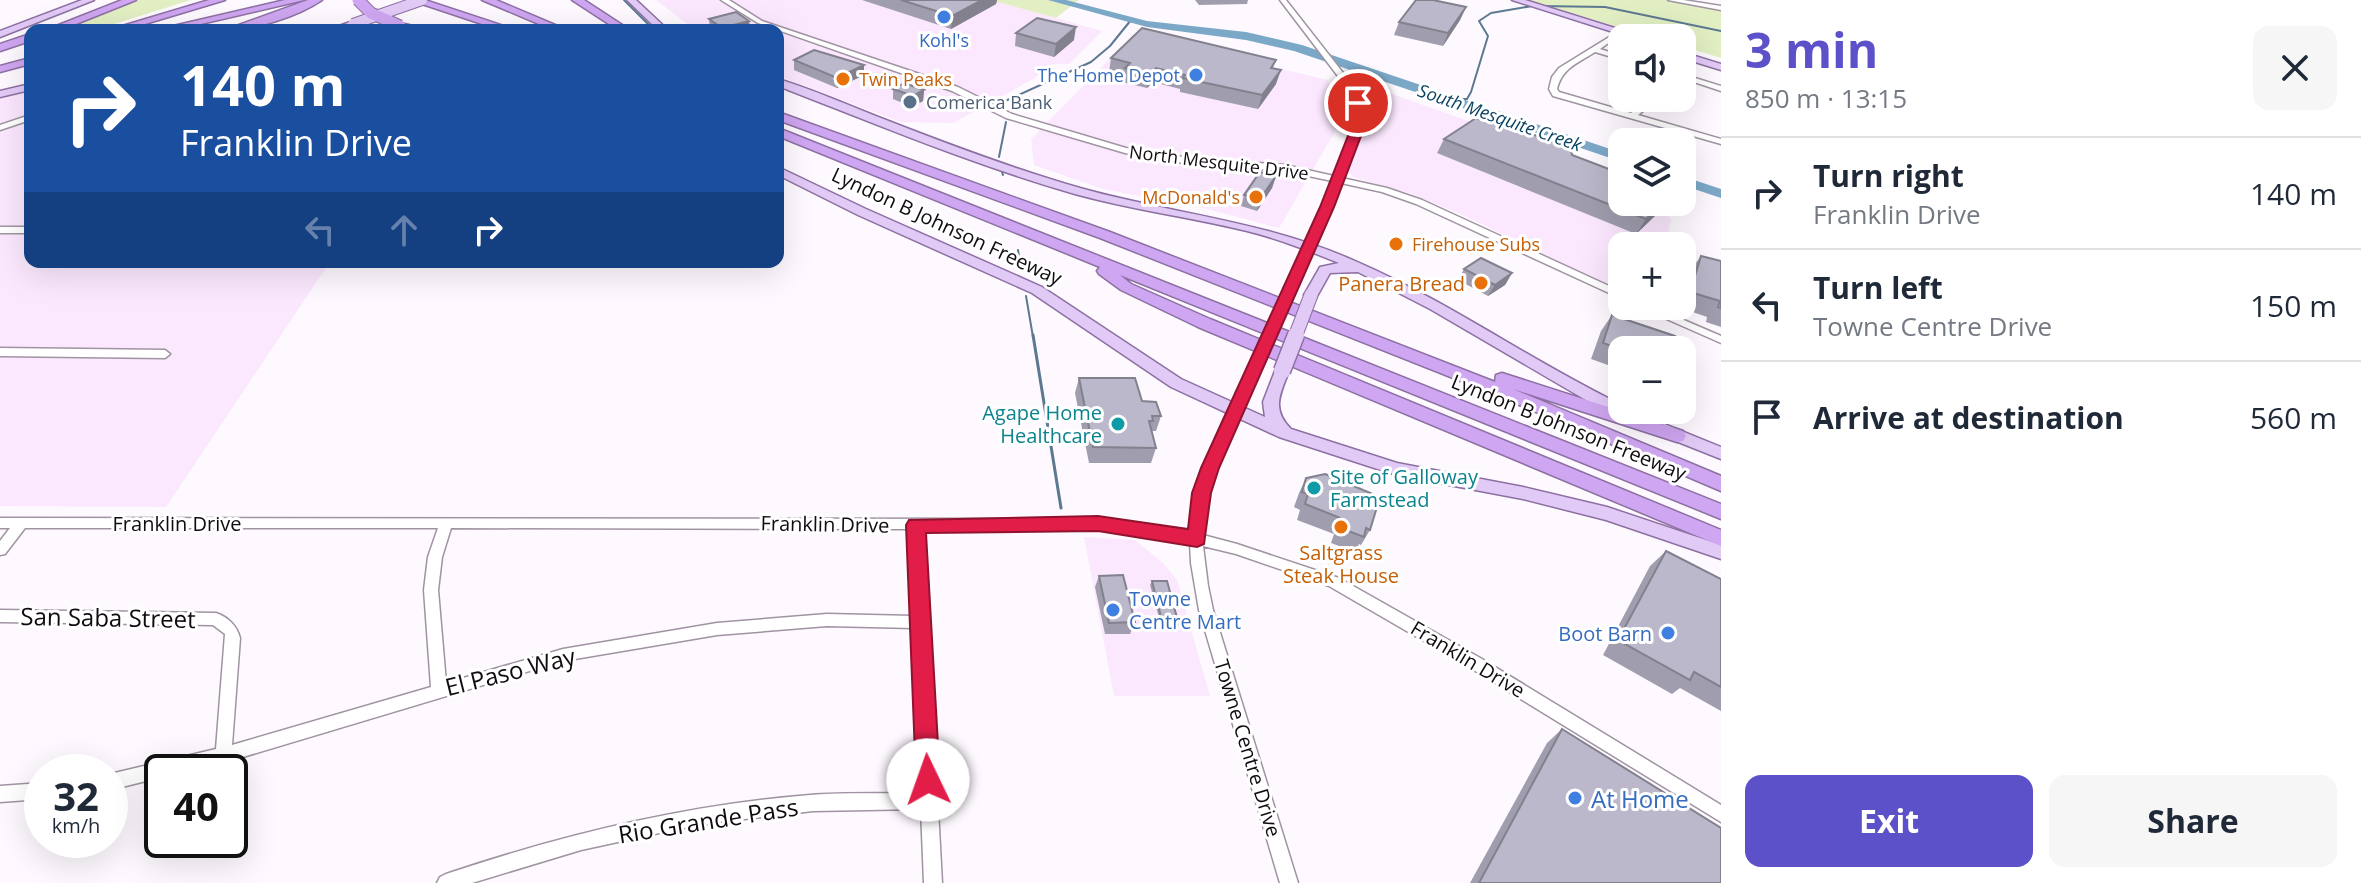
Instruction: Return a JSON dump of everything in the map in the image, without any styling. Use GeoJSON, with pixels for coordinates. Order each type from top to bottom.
{"type":"FeatureCollection","features":[{"type":"Feature","properties":{"kind":"highway"},"geometry":{"type":"LineString","coordinates":[[67,24],[131,0]]}},
{"type":"Feature","properties":{"kind":"highway"},"geometry":{"type":"LineString","coordinates":[[121,24],[197,0]]}},
{"type":"Feature","properties":{"kind":"highway"},"geometry":{"type":"LineString","coordinates":[[135,24],[220,0]]}},
{"type":"Feature","properties":{"kind":"highway"},"geometry":{"type":"LineString","coordinates":[[161,24],[244,0]]}},
{"type":"Feature","properties":{"kind":"highway"},"geometry":{"type":"LineString","coordinates":[[189,24],[299,0]]}},
{"type":"Feature","properties":{"kind":"highway"},"geometry":{"type":"LineString","coordinates":[[250,24],[317,0]]}},
{"type":"Feature","properties":{"kind":"highway"},"geometry":{"type":"LineString","coordinates":[[358,0],[363,8],[394,24]]}},
{"type":"Feature","properties":{"kind":"highway"},"geometry":{"type":"LineString","coordinates":[[415,0],[492,24]]}},
{"type":"Feature","properties":{"kind":"highway"},"geometry":{"type":"LineString","coordinates":[[451,0],[511,24]]}},
{"type":"Feature","properties":{"kind":"highway"},"geometry":{"type":"LineString","coordinates":[[487,0],[546,24]]}},
{"type":"Feature","properties":{"kind":"highway"},"geometry":{"type":"LineString","coordinates":[[510,0],[551,24]]}},
{"type":"Feature","properties":{"kind":"highway"},"geometry":{"type":"LineString","coordinates":[[577,0],[615,24]]}},
{"type":"Feature","properties":{"kind":"highway"},"geometry":{"type":"LineString","coordinates":[[0,47],[24,39]]}},
{"type":"Feature","properties":{"kind":"highway"},"geometry":{"type":"LineString","coordinates":[[2,66],[24,54]]}},
{"type":"Feature","properties":{"kind":"highway"},"geometry":{"type":"LineString","coordinates":[[2,66],[24,62]]}},
{"type":"Feature","properties":{"kind":"highway"},"geometry":{"type":"LineString","coordinates":[[0,80],[24,75]]}},
{"type":"Feature","properties":{"kind":"highway","name":"Lyndon B Johnson Freeway"},"geometry":{"type":"LineString","coordinates":[[784,117],[1105,235],[1502,391],[1721,484]]}},
{"type":"Feature","properties":{"kind":"highway","name":"Lyndon B Johnson Freeway"},"geometry":{"type":"LineString","coordinates":[[784,134],[1721,512]]}},
{"type":"Feature","properties":{"kind":"highway"},"geometry":{"type":"LineString","coordinates":[[1105,235],[1564,401],[1677,436]]}},
{"type":"Feature","properties":{"kind":"highway"},"geometry":{"type":"LineString","coordinates":[[1082,254],[1126,287],[1204,323],[1721,538]]}},
{"type":"Feature","properties":{"kind":"main road"},"geometry":{"type":"LineString","coordinates":[[26,24],[90,0]]}},
{"type":"Feature","properties":{"kind":"main road"},"geometry":{"type":"LineString","coordinates":[[353,24],[422,0]]}},
{"type":"Feature","properties":{"kind":"main road"},"geometry":{"type":"LineString","coordinates":[[631,0],[657,24]]}},
{"type":"Feature","properties":{"kind":"main road"},"geometry":{"type":"LineString","coordinates":[[1501,0],[1608,31]]}},
{"type":"Feature","properties":{"kind":"main road"},"geometry":{"type":"LineString","coordinates":[[1516,0],[1608,30]]}},
{"type":"Feature","properties":{"kind":"main road"},"geometry":{"type":"LineString","coordinates":[[0,34],[24,25]]}},
{"type":"Feature","properties":{"kind":"main road"},"geometry":{"type":"LineString","coordinates":[[1696,56],[1721,64]]}},
{"type":"Feature","properties":{"kind":"main road","name":"Lyndon B Johnson Freeway"},"geometry":{"type":"LineString","coordinates":[[784,84],[1052,183],[1128,203],[1213,219],[1307,245],[1375,274],[1573,388],[1721,453]]}},
{"type":"Feature","properties":{"kind":"main road"},"geometry":{"type":"LineString","coordinates":[[0,94],[24,88]]}},
{"type":"Feature","properties":{"kind":"main road","name":"Lyndon B Johnson Freeway"},"geometry":{"type":"LineString","coordinates":[[784,173],[862,212],[1037,290],[1166,377],[1285,433],[1396,469],[1523,493],[1607,514],[1721,552]]}},
{"type":"Feature","properties":{"kind":"main road"},"geometry":{"type":"LineString","coordinates":[[1285,433],[1273,421],[1269,406],[1311,295],[1325,270],[1346,267],[1375,274]]}},
{"type":"Feature","properties":{"kind":"street","name":"North Mesquite Drive"},"geometry":{"type":"LineString","coordinates":[[724,0],[766,24]]}},
{"type":"Feature","properties":{"kind":"street","name":"Towne Centre Drive"},"geometry":{"type":"LineString","coordinates":[[1283,0],[1354,92],[1359,115],[1357,128],[1258,363],[1234,411],[1202,493],[1197,539],[1201,584],[1208,612],[1289,883]]}},
{"type":"Feature","properties":{"kind":"street"},"geometry":{"type":"LineString","coordinates":[[1671,0],[1721,8]]}},
{"type":"Feature","properties":{"kind":"street","name":"North Mesquite Drive"},"geometry":{"type":"LineString","coordinates":[[784,30],[955,89],[1009,116],[1094,141],[1156,156],[1264,165],[1384,190],[1452,215],[1608,289]]}},
{"type":"Feature","properties":{"kind":"street"},"geometry":{"type":"LineString","coordinates":[[1608,42],[1556,77],[1553,89],[1556,94],[1721,142]]}},
{"type":"Feature","properties":{"kind":"street"},"geometry":{"type":"LineString","coordinates":[[1593,49],[1608,54]]}},
{"type":"Feature","properties":{"kind":"street"},"geometry":{"type":"LineString","coordinates":[[1696,81],[1721,89]]}},
{"type":"Feature","properties":{"kind":"street"},"geometry":{"type":"LineString","coordinates":[[1631,117],[1637,112]]}},
{"type":"Feature","properties":{"kind":"street"},"geometry":{"type":"LineString","coordinates":[[0,128],[24,119]]}},
{"type":"Feature","properties":{"kind":"street"},"geometry":{"type":"LineString","coordinates":[[0,230],[24,230]]}},
{"type":"Feature","properties":{"kind":"street"},"geometry":{"type":"LineString","coordinates":[[1675,320],[1721,340]]}},
{"type":"Feature","properties":{"kind":"street"},"geometry":{"type":"LineString","coordinates":[[0,352],[165,354]]}},
{"type":"Feature","properties":{"kind":"street"},"geometry":{"type":"LineString","coordinates":[[439,689],[431,590],[435,557],[447,522]]}},
{"type":"Feature","properties":{"kind":"street","name":"Franklin Drive"},"geometry":{"type":"LineString","coordinates":[[0,523],[1098,524],[1197,539],[1284,562],[1368,599],[1721,814]]}},
{"type":"Feature","properties":{"kind":"street"},"geometry":{"type":"LineString","coordinates":[[0,550],[22,523]]}},
{"type":"Feature","properties":{"kind":"street"},"geometry":{"type":"LineString","coordinates":[[916,525],[933,883]]}},
{"type":"Feature","properties":{"kind":"street","name":"San Saba Street"},"geometry":{"type":"LineString","coordinates":[[0,616],[216,619],[231,631],[233,638],[223,754]]}},
{"type":"Feature","properties":{"kind":"street","name":"El Paso Way"},"geometry":{"type":"LineString","coordinates":[[226,754],[563,655],[717,629],[827,620],[920,622]]}},
{"type":"Feature","properties":{"kind":"street"},"geometry":{"type":"LineString","coordinates":[[0,794],[24,792]]}},
{"type":"Feature","properties":{"kind":"street","name":"Rio Grande Pass"},"geometry":{"type":"LineString","coordinates":[[446,883],[523,856],[660,822],[813,803],[929,801]]}},
{"type":"Feature","properties":{"kind":"shaded area"},"geometry":{"type":"Polygon","coordinates":[[[656,0],[992,0],[1102,31],[1069,64],[1052,64],[1035,78],[953,123],[901,122],[784,78],[784,24],[687,24],[656,0]]]}},
{"type":"Feature","properties":{"kind":"shaded area"},"geometry":{"type":"Polygon","coordinates":[[[1143,33],[1175,44],[1328,80],[1336,102],[1337,128],[1279,228],[1203,208],[1103,189],[1034,165],[1031,139],[1134,34],[1143,33]]]}},
{"type":"Feature","properties":{"kind":"shaded area"},"geometry":{"type":"Polygon","coordinates":[[[1355,81],[1608,170],[1608,216],[1668,216],[1671,219],[1669,232],[1608,232],[1608,285],[1465,216],[1409,193],[1353,177],[1348,171],[1366,118],[1362,92],[1355,81]]]}},
{"type":"Feature","properties":{"kind":"shaded area"},"geometry":{"type":"Polygon","coordinates":[[[24,93],[24,268],[326,268],[166,507],[0,506],[0,98],[24,93]]]}},
{"type":"Feature","properties":{"kind":"shaded area"},"geometry":{"type":"Polygon","coordinates":[[[1084,537],[1135,540],[1163,563],[1177,580],[1210,696],[1114,696],[1084,537]]]}},
{"type":"Feature","properties":{"kind":"green space"},"geometry":{"type":"Polygon","coordinates":[[[135,0],[191,0],[114,24],[72,24],[135,0]]]}},
{"type":"Feature","properties":{"kind":"green space"},"geometry":{"type":"Polygon","coordinates":[[[991,0],[1079,0],[1056,18],[991,0]]]}},
{"type":"Feature","properties":{"kind":"green space"},"geometry":{"type":"Polygon","coordinates":[[[1528,0],[1665,0],[1721,10],[1721,58],[1696,50],[1696,24],[1608,24],[1528,0]]]}},
{"type":"Feature","properties":{"kind":"building"},"geometry":{"type":"Polygon","coordinates":[[[901,0],[982,0],[952,16],[901,0]]]}},
{"type":"Feature","properties":{"kind":"building"},"geometry":{"type":"Polygon","coordinates":[[[1416,0],[1466,7],[1448,33],[1399,22],[1416,0]]]}},
{"type":"Feature","properties":{"kind":"building"},"geometry":{"type":"Polygon","coordinates":[[[736,12],[749,21],[716,24],[709,19],[736,12]]]}},
{"type":"Feature","properties":{"kind":"building"},"geometry":{"type":"Polygon","coordinates":[[[1037,18],[1076,27],[1056,44],[1016,33],[1037,18]]]}},
{"type":"Feature","properties":{"kind":"building"},"geometry":{"type":"Polygon","coordinates":[[[1142,28],[1276,60],[1271,68],[1281,70],[1262,95],[1183,78],[1185,75],[1156,68],[1150,75],[1125,68],[1130,63],[1111,58],[1142,28]]]}},
{"type":"Feature","properties":{"kind":"building"},"geometry":{"type":"Polygon","coordinates":[[[814,50],[864,65],[837,78],[794,60],[814,50]]]}},
{"type":"Feature","properties":{"kind":"building"},"geometry":{"type":"Polygon","coordinates":[[[904,83],[924,90],[913,96],[893,89],[904,83]]]}},
{"type":"Feature","properties":{"kind":"building"},"geometry":{"type":"Polygon","coordinates":[[[1476,118],[1490,123],[1494,120],[1556,143],[1560,140],[1570,143],[1572,155],[1608,169],[1608,204],[1444,139],[1476,118]]]}},
{"type":"Feature","properties":{"kind":"building"},"geometry":{"type":"Polygon","coordinates":[[[1260,172],[1276,176],[1260,199],[1244,195],[1260,172]]]}},
{"type":"Feature","properties":{"kind":"building"},"geometry":{"type":"Polygon","coordinates":[[[1701,256],[1721,261],[1721,308],[1718,307],[1720,301],[1696,294],[1696,272],[1701,256]]]}},
{"type":"Feature","properties":{"kind":"building"},"geometry":{"type":"Polygon","coordinates":[[[1481,258],[1512,273],[1495,285],[1464,269],[1481,258]]]}},
{"type":"Feature","properties":{"kind":"building"},"geometry":{"type":"Polygon","coordinates":[[[1610,320],[1627,320],[1675,336],[1608,336],[1608,345],[1603,343],[1610,320]]]}},
{"type":"Feature","properties":{"kind":"building","name":"Agape Home Healthcare"},"geometry":{"type":"Polygon","coordinates":[[[1079,378],[1135,378],[1142,401],[1156,402],[1161,416],[1152,416],[1153,421],[1149,421],[1156,448],[1093,447],[1079,378]]]}},
{"type":"Feature","properties":{"kind":"building"},"geometry":{"type":"Polygon","coordinates":[[[1325,474],[1380,497],[1370,530],[1366,528],[1364,537],[1340,528],[1343,519],[1305,504],[1308,494],[1302,492],[1306,478],[1325,474]]]}},
{"type":"Feature","properties":{"kind":"building","name":"Boot Barn"},"geometry":{"type":"Polygon","coordinates":[[[1666,551],[1721,579],[1721,687],[1694,672],[1690,680],[1618,640],[1666,551]]]}},
{"type":"Feature","properties":{"kind":"building"},"geometry":{"type":"Polygon","coordinates":[[[1123,575],[1135,622],[1109,623],[1099,576],[1123,575]]]}},
{"type":"Feature","properties":{"kind":"building"},"geometry":{"type":"Polygon","coordinates":[[[1152,581],[1167,581],[1179,625],[1163,625],[1152,581]]]}},
{"type":"Feature","properties":{"kind":"building","name":"At Home"},"geometry":{"type":"Polygon","coordinates":[[[1562,729],[1721,828],[1721,883],[1479,883],[1562,729]]]}},
{"type":"Feature","properties":{"kind":"waterway"},"geometry":{"type":"LineString","coordinates":[[624,0],[648,24]]}},
{"type":"Feature","properties":{"kind":"waterway","name":"South Mesquite Creek"},"geometry":{"type":"LineString","coordinates":[[1053,0],[1147,24],[1246,36],[1298,48],[1608,153]]}},
{"type":"Feature","properties":{"kind":"waterway"},"geometry":{"type":"LineString","coordinates":[[1447,99],[1467,99],[1471,92],[1488,36],[1479,21],[1491,13],[1532,6]]}},
{"type":"Feature","properties":{"kind":"waterway"},"geometry":{"type":"LineString","coordinates":[[1539,6],[1605,7],[1721,31]]}},
{"type":"Feature","properties":{"kind":"waterway"},"geometry":{"type":"LineString","coordinates":[[1003,102],[1091,62],[1110,46],[1131,20]]}},
{"type":"Feature","properties":{"kind":"waterway"},"geometry":{"type":"LineString","coordinates":[[999,157],[1006,122]]}},
{"type":"Feature","properties":{"kind":"waterway","name":"South Mesquite Creek"},"geometry":{"type":"LineString","coordinates":[[1696,185],[1721,194]]}},
{"type":"Feature","properties":{"kind":"waterway"},"geometry":{"type":"LineString","coordinates":[[1018,250],[1021,269]]}},
{"type":"Feature","properties":{"kind":"waterway"},"geometry":{"type":"LineString","coordinates":[[1026,296],[1033,337]]}},
{"type":"Feature","properties":{"kind":"waterway"},"geometry":{"type":"LineString","coordinates":[[1033,335],[1061,508]]}},
{"type":"Feature","properties":{"kind":"place","name":"Kohl's"},"geometry":{"type":"Point","coordinates":[944,17]}},
{"type":"Feature","properties":{"kind":"place","name":"The Home Depot"},"geometry":{"type":"Point","coordinates":[1196,75]}},
{"type":"Feature","properties":{"kind":"place","name":"Twin Peaks"},"geometry":{"type":"Point","coordinates":[843,79]}},
{"type":"Feature","properties":{"kind":"place","name":"Comerica Bank"},"geometry":{"type":"Point","coordinates":[910,102]}},
{"type":"Feature","properties":{"kind":"place","name":"McDonald's"},"geometry":{"type":"Point","coordinates":[1256,197]}},
{"type":"Feature","properties":{"kind":"place","name":"Firehouse Subs"},"geometry":{"type":"Point","coordinates":[1396,244]}},
{"type":"Feature","properties":{"kind":"place","name":"Panera Bread"},"geometry":{"type":"Point","coordinates":[1481,283]}},
{"type":"Feature","properties":{"kind":"place","name":"Agape Home Healthcare"},"geometry":{"type":"Point","coordinates":[1118,424]}},
{"type":"Feature","properties":{"kind":"place","name":"Site of Galloway Farmstead"},"geometry":{"type":"Point","coordinates":[1314,488]}},
{"type":"Feature","properties":{"kind":"place","name":"Saltgrass Steak House"},"geometry":{"type":"Point","coordinates":[1341,527]}},
{"type":"Feature","properties":{"kind":"place","name":"Towne Centre Mart"},"geometry":{"type":"Point","coordinates":[1113,610]}},
{"type":"Feature","properties":{"kind":"place","name":"Boot Barn"},"geometry":{"type":"Point","coordinates":[1668,633]}},
{"type":"Feature","properties":{"kind":"place","name":"At Home"},"geometry":{"type":"Point","coordinates":[1575,798]}},
{"type":"Feature","properties":{"kind":"route"},"geometry":{"type":"LineString","coordinates":[[928,780],[916,525],[1098,524],[1197,539],[1197,520],[1210,468],[1307,245],[1327,207],[1357,128],[1358,103]]}}]}
